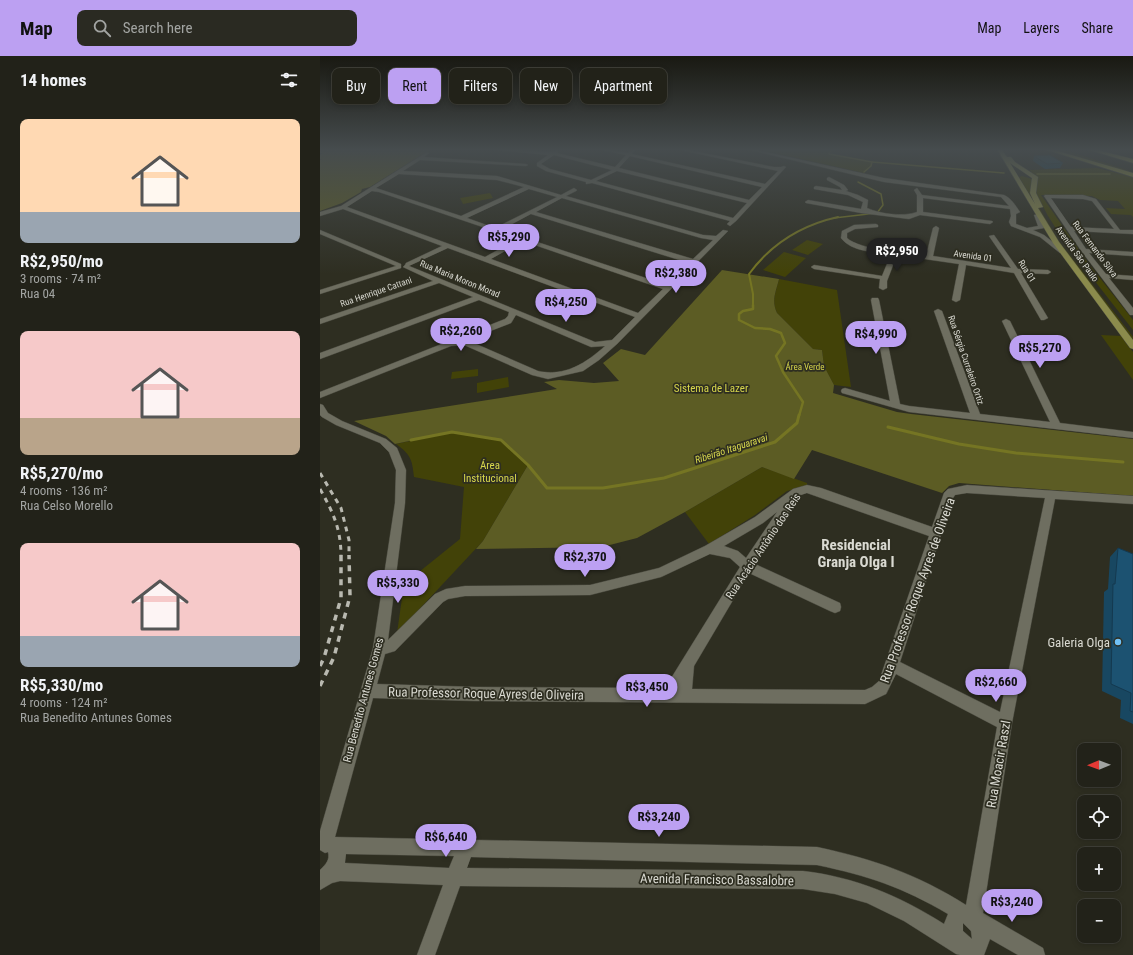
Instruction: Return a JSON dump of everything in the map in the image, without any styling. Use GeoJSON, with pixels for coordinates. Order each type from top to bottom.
{"type":"FeatureCollection","features":[{"type":"Feature","properties":{"kind":"main road","name":"Avenida São Paulo"},"geometry":{"type":"LineString","coordinates":[[1023,191],[1037,215],[1062,252],[1133,346]]}},
{"type":"Feature","properties":{"kind":"main road","name":"Avenida São Paulo"},"geometry":{"type":"LineString","coordinates":[[1033,191],[1033,193],[1059,238],[1133,335]]}},
{"type":"Feature","properties":{"kind":"main road"},"geometry":{"type":"LineString","coordinates":[[1120,329],[1118,334],[1120,342],[1125,350],[1133,354]]}},
{"type":"Feature","properties":{"kind":"street"},"geometry":{"type":"LineString","coordinates":[[320,214],[343,207],[368,191]]}},
{"type":"Feature","properties":{"kind":"street"},"geometry":{"type":"LineString","coordinates":[[380,191],[668,288]]}},
{"type":"Feature","properties":{"kind":"street"},"geometry":{"type":"LineString","coordinates":[[463,218],[521,191]]}},
{"type":"Feature","properties":{"kind":"street"},"geometry":{"type":"LineString","coordinates":[[543,191],[715,241]]}},
{"type":"Feature","properties":{"kind":"street"},"geometry":{"type":"LineString","coordinates":[[496,230],[572,191]]}},
{"type":"Feature","properties":{"kind":"street"},"geometry":{"type":"LineString","coordinates":[[625,191],[734,220]]}},
{"type":"Feature","properties":{"kind":"street"},"geometry":{"type":"LineString","coordinates":[[705,191],[750,202]]}},
{"type":"Feature","properties":{"kind":"street"},"geometry":{"type":"LineString","coordinates":[[450,344],[465,342],[535,373],[548,376],[575,372],[596,358],[614,342],[715,241],[761,191]]}},
{"type":"Feature","properties":{"kind":"street"},"geometry":{"type":"LineString","coordinates":[[844,191],[866,201],[862,209]]}},
{"type":"Feature","properties":{"kind":"street"},"geometry":{"type":"LineString","coordinates":[[918,191],[921,196],[920,213]]}},
{"type":"Feature","properties":{"kind":"street"},"geometry":{"type":"LineString","coordinates":[[973,191],[1004,197],[1018,209],[1018,217],[1015,223],[1016,225],[1035,230],[1041,228],[1037,215]]}},
{"type":"Feature","properties":{"kind":"street"},"geometry":{"type":"LineString","coordinates":[[921,196],[998,206],[1013,205]]}},
{"type":"Feature","properties":{"kind":"street","name":"Rua Fernando Silva"},"geometry":{"type":"LineString","coordinates":[[1119,232],[1094,200],[1083,197],[1050,196],[1047,198],[1084,251],[1130,305],[1133,314]]}},
{"type":"Feature","properties":{"kind":"street"},"geometry":{"type":"LineString","coordinates":[[808,202],[910,217],[920,213],[990,222]]}},
{"type":"Feature","properties":{"kind":"street"},"geometry":{"type":"LineString","coordinates":[[1013,205],[1013,225],[1042,236],[1062,252]]}},
{"type":"Feature","properties":{"kind":"street"},"geometry":{"type":"LineString","coordinates":[[343,207],[639,316]]}},
{"type":"Feature","properties":{"kind":"street"},"geometry":{"type":"LineString","coordinates":[[530,212],[694,262]]}},
{"type":"Feature","properties":{"kind":"street","name":"Avenida 01"},"geometry":{"type":"LineString","coordinates":[[876,226],[851,228],[844,232],[844,238],[850,244],[858,247],[1016,271],[1048,272]]}},
{"type":"Feature","properties":{"kind":"street"},"geometry":{"type":"LineString","coordinates":[[928,258],[936,228]]}},
{"type":"Feature","properties":{"kind":"street"},"geometry":{"type":"LineString","coordinates":[[1068,229],[1133,232]]}},
{"type":"Feature","properties":{"kind":"street","name":"Rua Maria Moron Morad"},"geometry":{"type":"LineString","coordinates":[[320,232],[594,345]]}},
{"type":"Feature","properties":{"kind":"street","name":"Rua 01"},"geometry":{"type":"LineString","coordinates":[[992,236],[1016,271],[1044,318]]}},
{"type":"Feature","properties":{"kind":"street"},"geometry":{"type":"LineString","coordinates":[[485,260],[523,239]]}},
{"type":"Feature","properties":{"kind":"street"},"geometry":{"type":"LineString","coordinates":[[320,292],[403,266],[447,246]]}},
{"type":"Feature","properties":{"kind":"street"},"geometry":{"type":"LineString","coordinates":[[1084,251],[1133,254]]}},
{"type":"Feature","properties":{"kind":"street"},"geometry":{"type":"LineString","coordinates":[[883,288],[884,278],[895,253]]}},
{"type":"Feature","properties":{"kind":"street"},"geometry":{"type":"LineString","coordinates":[[956,300],[963,263]]}},
{"type":"Feature","properties":{"kind":"street"},"geometry":{"type":"LineString","coordinates":[[814,267],[884,278]]}},
{"type":"Feature","properties":{"kind":"street"},"geometry":{"type":"LineString","coordinates":[[1104,276],[1133,278]]}},
{"type":"Feature","properties":{"kind":"street","name":"Rua Henrique Cattani"},"geometry":{"type":"LineString","coordinates":[[320,322],[439,281]]}},
{"type":"Feature","properties":{"kind":"street"},"geometry":{"type":"LineString","coordinates":[[320,356],[478,298]]}},
{"type":"Feature","properties":{"kind":"street"},"geometry":{"type":"LineString","coordinates":[[876,300],[896,406]]}},
{"type":"Feature","properties":{"kind":"street"},"geometry":{"type":"LineString","coordinates":[[508,320],[512,317],[513,311]]}},
{"type":"Feature","properties":{"kind":"street","name":"Rua Sérgia Curraleiro Ortiz"},"geometry":{"type":"LineString","coordinates":[[938,311],[976,416]]}},
{"type":"Feature","properties":{"kind":"street","name":"Rua Maria Moron Morad"},"geometry":{"type":"LineString","coordinates":[[320,395],[508,320],[529,318]]}},
{"type":"Feature","properties":{"kind":"street"},"geometry":{"type":"LineString","coordinates":[[1006,321],[1056,425]]}},
{"type":"Feature","properties":{"kind":"street"},"geometry":{"type":"LineString","coordinates":[[475,346],[471,341],[477,333]]}},
{"type":"Feature","properties":{"kind":"street"},"geometry":{"type":"LineString","coordinates":[[596,358],[598,352],[594,345],[614,342]]}},
{"type":"Feature","properties":{"kind":"street"},"geometry":{"type":"LineString","coordinates":[[845,391],[896,406],[1133,435]]}},
{"type":"Feature","properties":{"kind":"street","name":"Rua Benedito Antunes Gomes"},"geometry":{"type":"LineString","coordinates":[[320,407],[326,415],[340,423],[383,441],[393,450],[402,470],[400,503],[380,648],[340,786],[326,845]]}},
{"type":"Feature","properties":{"kind":"street","name":"Rua Acácio Antônio dos Reis"},"geometry":{"type":"LineString","coordinates":[[669,695],[747,566],[797,492],[808,489],[817,491],[935,533]]}},
{"type":"Feature","properties":{"kind":"street","name":"Rua Professor Roque Ayres de Oliveira"},"geometry":{"type":"LineString","coordinates":[[367,691],[476,694],[865,697],[878,693],[884,685],[948,496],[952,492],[959,489],[1133,500]]}},
{"type":"Feature","properties":{"kind":"street"},"geometry":{"type":"LineString","coordinates":[[380,648],[390,647],[439,598],[446,594],[465,591],[590,590],[661,572],[709,549],[759,520],[797,492]]}},
{"type":"Feature","properties":{"kind":"street","name":"Rua Moacir Raszl"},"geometry":{"type":"LineString","coordinates":[[968,916],[1051,494]]}},
{"type":"Feature","properties":{"kind":"street"},"geometry":{"type":"LineString","coordinates":[[709,549],[724,550],[734,554],[747,566],[835,607]]}},
{"type":"Feature","properties":{"kind":"street","name":"Rua Acácio Antônio dos Reis"},"geometry":{"type":"LineString","coordinates":[[684,696],[689,661]]}},
{"type":"Feature","properties":{"kind":"street"},"geometry":{"type":"LineString","coordinates":[[892,664],[1006,723]]}},
{"type":"Feature","properties":{"kind":"street"},"geometry":{"type":"LineString","coordinates":[[326,845],[817,856],[851,863],[883,872],[947,903],[1036,955]]}},
{"type":"Feature","properties":{"kind":"street"},"geometry":{"type":"LineString","coordinates":[[325,878],[337,864],[338,853],[326,845]]}},
{"type":"Feature","properties":{"kind":"street"},"geometry":{"type":"LineString","coordinates":[[426,955],[456,877],[465,849]]}},
{"type":"Feature","properties":{"kind":"street","name":"Avenida Francisco Bassalobre"},"geometry":{"type":"LineString","coordinates":[[325,878],[340,872],[456,877],[784,879],[820,881],[878,898],[909,913],[969,950]]}},
{"type":"Feature","properties":{"kind":"street"},"geometry":{"type":"LineString","coordinates":[[968,916],[979,927],[982,939],[977,948],[969,950]]}},
{"type":"Feature","properties":{"kind":"green space"},"geometry":{"type":"Polygon","coordinates":[[[320,191],[361,191],[342,203],[320,211],[320,191]]]}},
{"type":"Feature","properties":{"kind":"green space"},"geometry":{"type":"Polygon","coordinates":[[[1027,191],[1030,191],[1059,241],[1133,337],[1133,342],[1066,254],[1027,191]]]}},
{"type":"Feature","properties":{"kind":"green space"},"geometry":{"type":"Polygon","coordinates":[[[1036,191],[1133,191],[1133,217],[1131,215],[1111,214],[1106,208],[1125,209],[1118,201],[1100,200],[1092,196],[1041,195],[1088,263],[1133,320],[1133,330],[1066,244],[1048,216],[1036,191]]]}},
{"type":"Feature","properties":{"kind":"green space"},"geometry":{"type":"Polygon","coordinates":[[[490,193],[493,198],[463,204],[460,198],[490,193]]]}},
{"type":"Feature","properties":{"kind":"green space"},"geometry":{"type":"Polygon","coordinates":[[[807,240],[823,244],[808,255],[792,250],[807,240]]]}},
{"type":"Feature","properties":{"kind":"green space"},"geometry":{"type":"Polygon","coordinates":[[[784,252],[806,258],[785,277],[763,270],[784,252]]]}},
{"type":"Feature","properties":{"kind":"green space"},"geometry":{"type":"Polygon","coordinates":[[[722,270],[779,279],[774,300],[777,313],[813,349],[822,350],[824,366],[834,385],[833,393],[897,412],[1133,439],[1133,496],[959,483],[949,486],[942,493],[812,450],[794,479],[762,467],[637,538],[602,547],[476,549],[483,541],[528,465],[501,440],[452,432],[395,444],[386,436],[354,421],[557,389],[544,382],[559,380],[594,383],[619,381],[603,363],[621,349],[645,355],[722,270]]]}},
{"type":"Feature","properties":{"kind":"green space"},"geometry":{"type":"Polygon","coordinates":[[[779,279],[837,290],[851,387],[834,385],[824,366],[822,350],[813,349],[777,313],[774,300],[779,279]]]}},
{"type":"Feature","properties":{"kind":"green space"},"geometry":{"type":"Polygon","coordinates":[[[1101,335],[1121,336],[1133,352],[1133,380],[1101,335]]]}},
{"type":"Feature","properties":{"kind":"green space"},"geometry":{"type":"Polygon","coordinates":[[[478,369],[478,376],[451,379],[452,372],[478,369]]]}},
{"type":"Feature","properties":{"kind":"green space"},"geometry":{"type":"Polygon","coordinates":[[[508,377],[509,387],[477,393],[477,383],[508,377]]]}},
{"type":"Feature","properties":{"kind":"green space","name":"Área Institucional"},"geometry":{"type":"Polygon","coordinates":[[[452,432],[501,440],[528,465],[483,541],[397,633],[404,584],[460,539],[464,487],[414,477],[410,458],[405,451],[396,444],[452,432]]]}},
{"type":"Feature","properties":{"kind":"green space"},"geometry":{"type":"Polygon","coordinates":[[[762,467],[807,483],[807,486],[787,491],[755,515],[709,544],[685,512],[762,467]]]}},
{"type":"Feature","properties":{"kind":"building","name":"Galeria Olga"},"geometry":{"type":"Polygon","coordinates":[[[1118,548],[1133,554],[1133,712],[1130,711],[1131,693],[1111,684],[1113,584],[1115,584],[1118,548]]]}},
{"type":"Feature","properties":{"kind":"waterway","name":"Ribeirão Itaguaravai"},"geometry":{"type":"LineString","coordinates":[[835,218],[877,213],[883,205],[881,194],[875,191]]}},
{"type":"Feature","properties":{"kind":"waterway","name":"Ribeirão Itaguaravai"},"geometry":{"type":"LineString","coordinates":[[799,416],[803,402],[783,372],[776,356],[785,343],[781,333],[770,329],[755,328],[739,320],[739,314],[743,311],[753,309],[753,294],[749,274],[767,254],[788,237],[812,225],[835,218]]}},
{"type":"Feature","properties":{"kind":"waterway","name":"Ribeirão Itaguaravai"},"geometry":{"type":"LineString","coordinates":[[411,440],[452,432],[501,440],[528,465],[547,488],[603,488],[664,478],[775,442],[797,423],[799,415]]}},
{"type":"Feature","properties":{"kind":"waterway"},"geometry":{"type":"LineString","coordinates":[[888,427],[959,444],[1016,453],[1123,462]]}},
{"type":"Feature","properties":{"kind":"railway"},"geometry":{"type":"LineString","coordinates":[[320,473],[341,508],[349,540],[349,555]]}},
{"type":"Feature","properties":{"kind":"railway"},"geometry":{"type":"LineString","coordinates":[[320,489],[329,505],[338,529],[341,546],[341,598],[324,658],[320,666]]}},
{"type":"Feature","properties":{"kind":"railway"},"geometry":{"type":"LineString","coordinates":[[320,686],[334,657],[350,596],[349,555]]}},
{"type":"Feature","properties":{"kind":"place","name":"Galeria Olga"},"geometry":{"type":"Point","coordinates":[1118,642]}},
{"type":"Feature","properties":{"kind":"district","name":"Residencial Granja Olga I"},"geometry":{"type":"Point","coordinates":[856,554]}},
{"type":"Feature","properties":{"kind":"park label","name":"Área Verde"},"geometry":{"type":"Point","coordinates":[805,367]}},
{"type":"Feature","properties":{"kind":"park label","name":"Sistema de Lazer"},"geometry":{"type":"Point","coordinates":[711,388]}}]}
